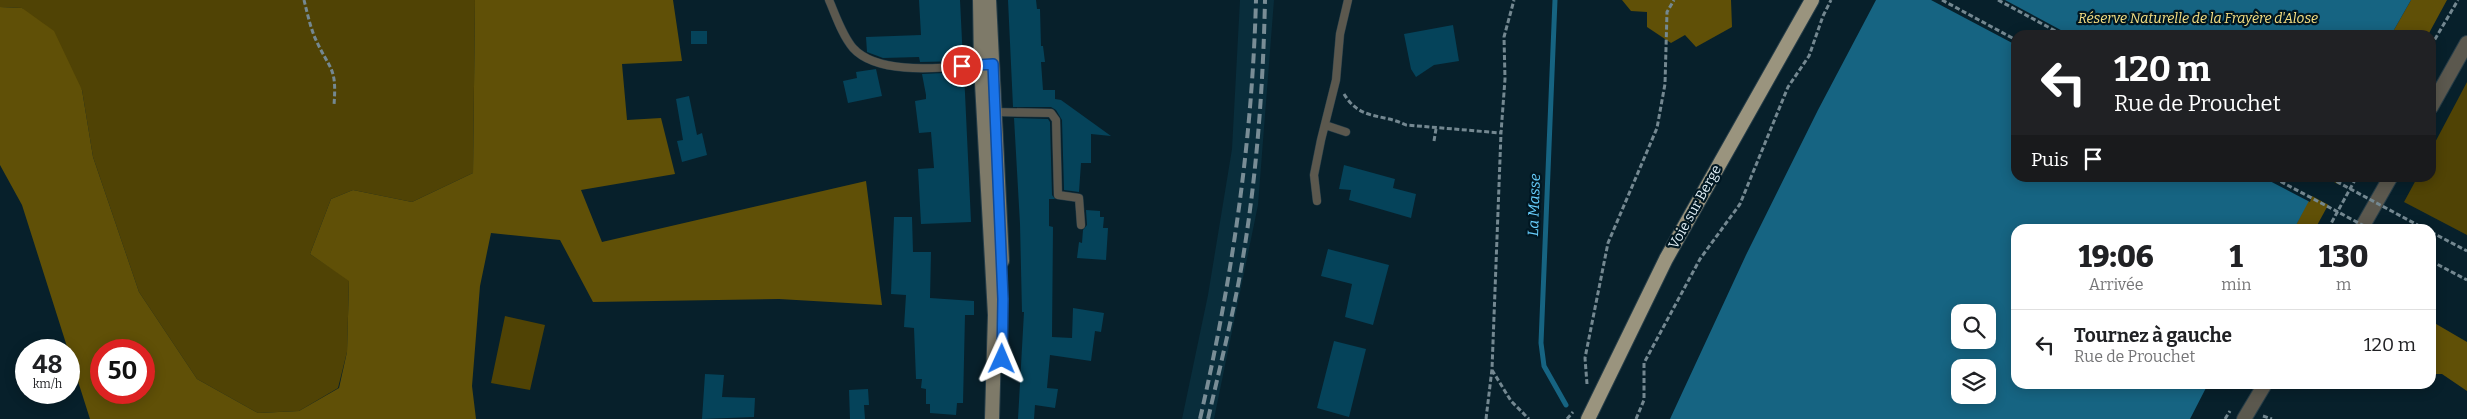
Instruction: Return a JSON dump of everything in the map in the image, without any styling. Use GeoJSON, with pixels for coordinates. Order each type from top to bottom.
{"type":"FeatureCollection","features":[{"type":"Feature","properties":{"kind":"main road"},"geometry":{"type":"LineString","coordinates":[[980,0],[987,65],[995,112],[1003,299],[1001,419]]}},
{"type":"Feature","properties":{"kind":"main road"},"geometry":{"type":"LineString","coordinates":[[990,0],[987,65],[995,315],[992,419]]}},
{"type":"Feature","properties":{"kind":"main road","name":"Voie sur Berge"},"geometry":{"type":"LineString","coordinates":[[1588,419],[1666,259],[1812,0]]}},
{"type":"Feature","properties":{"kind":"street"},"geometry":{"type":"LineString","coordinates":[[2436,98],[2467,43]]}},
{"type":"Feature","properties":{"kind":"street"},"geometry":{"type":"LineString","coordinates":[[2364,224],[2388,182]]}},
{"type":"Feature","properties":{"kind":"street"},"geometry":{"type":"LineString","coordinates":[[2244,419],[2262,389]]}},
{"type":"Feature","properties":{"kind":"lane"},"geometry":{"type":"LineString","coordinates":[[829,0],[845,37],[854,49],[869,61],[885,66],[987,65]]}},
{"type":"Feature","properties":{"kind":"lane"},"geometry":{"type":"LineString","coordinates":[[1317,201],[1314,175],[1336,80],[1340,34],[1348,0]]}},
{"type":"Feature","properties":{"kind":"lane"},"geometry":{"type":"LineString","coordinates":[[995,112],[1051,113],[1056,120],[1058,195],[1079,198],[1081,226]]}},
{"type":"Feature","properties":{"kind":"lane"},"geometry":{"type":"LineString","coordinates":[[1325,125],[1346,132]]}},
{"type":"Feature","properties":{"kind":"path"},"geometry":{"type":"LineString","coordinates":[[304,0],[315,38],[334,74],[334,105]]}},
{"type":"Feature","properties":{"kind":"path"},"geometry":{"type":"LineString","coordinates":[[1486,419],[1492,369],[1501,133],[1505,79],[1504,37],[1514,0]]}},
{"type":"Feature","properties":{"kind":"path"},"geometry":{"type":"LineString","coordinates":[[1587,387],[1588,368],[1585,358],[1608,243],[1657,128],[1665,84],[1667,12],[1674,0]]}},
{"type":"Feature","properties":{"kind":"path"},"geometry":{"type":"LineString","coordinates":[[1636,419],[1644,400],[1644,363],[1700,258],[1740,204],[1788,87],[1809,56],[1823,16],[1831,0]]}},
{"type":"Feature","properties":{"kind":"path"},"geometry":{"type":"LineString","coordinates":[[1942,0],[2011,37]]}},
{"type":"Feature","properties":{"kind":"path"},"geometry":{"type":"LineString","coordinates":[[1998,0],[2054,30]]}},
{"type":"Feature","properties":{"kind":"path"},"geometry":{"type":"LineString","coordinates":[[2436,37],[2458,0]]}},
{"type":"Feature","properties":{"kind":"path"},"geometry":{"type":"LineString","coordinates":[[1336,80],[1351,106],[1371,116],[1406,125],[1436,129],[1467,129],[1501,133]]}},
{"type":"Feature","properties":{"kind":"path"},"geometry":{"type":"LineString","coordinates":[[1434,141],[1436,129]]}},
{"type":"Feature","properties":{"kind":"path"},"geometry":{"type":"LineString","coordinates":[[2282,182],[2361,224]]}},
{"type":"Feature","properties":{"kind":"path"},"geometry":{"type":"LineString","coordinates":[[2337,182],[2416,224]]}},
{"type":"Feature","properties":{"kind":"path"},"geometry":{"type":"LineString","coordinates":[[2331,224],[2354,182]]}},
{"type":"Feature","properties":{"kind":"path"},"geometry":{"type":"LineString","coordinates":[[2436,235],[2467,251]]}},
{"type":"Feature","properties":{"kind":"path"},"geometry":{"type":"LineString","coordinates":[[2436,264],[2467,280]]}},
{"type":"Feature","properties":{"kind":"path"},"geometry":{"type":"LineString","coordinates":[[1492,369],[1511,401],[1529,419]]}},
{"type":"Feature","properties":{"kind":"shaded area"},"geometry":{"type":"Polygon","coordinates":[[[0,0],[475,0],[473,173],[412,202],[353,190],[331,199],[310,254],[349,280],[347,352],[338,388],[299,411],[258,413],[197,379],[139,292],[93,157],[82,90],[22,8],[0,7],[0,0]]]}},
{"type":"Feature","properties":{"kind":"shaded area"},"geometry":{"type":"Polygon","coordinates":[[[475,0],[673,0],[682,61],[622,64],[627,120],[661,118],[675,174],[581,190],[602,242],[866,181],[882,305],[779,299],[593,302],[560,240],[491,233],[480,286],[472,386],[476,419],[90,419],[80,388],[80,339],[65,339],[22,205],[0,165],[0,7],[22,8],[54,31],[82,90],[93,157],[139,292],[197,379],[258,413],[299,411],[339,388],[347,352],[349,281],[310,254],[331,199],[353,190],[412,202],[473,173],[475,0]]]}},
{"type":"Feature","properties":{"kind":"shaded area"},"geometry":{"type":"Polygon","coordinates":[[[1240,0],[1274,0],[1258,205],[1214,419],[1182,419],[1208,295],[1232,149],[1240,0]]]}},
{"type":"Feature","properties":{"kind":"shaded area"},"geometry":{"type":"Polygon","coordinates":[[[1622,0],[1731,0],[1732,27],[1696,47],[1685,35],[1671,43],[1647,27],[1647,12],[1631,11],[1622,0]]]}},
{"type":"Feature","properties":{"kind":"shaded area"},"geometry":{"type":"Polygon","coordinates":[[[2411,0],[2447,0],[2431,30],[2394,30],[2411,0]]]}},
{"type":"Feature","properties":{"kind":"shaded area"},"geometry":{"type":"Polygon","coordinates":[[[2467,82],[2467,235],[2404,202],[2415,182],[2436,182],[2436,141],[2467,82]]]}},
{"type":"Feature","properties":{"kind":"shaded area"},"geometry":{"type":"Polygon","coordinates":[[[2317,182],[2341,182],[2318,224],[2296,224],[2317,182]]]}},
{"type":"Feature","properties":{"kind":"shaded area"},"geometry":{"type":"Polygon","coordinates":[[[505,316],[545,325],[530,390],[491,383],[505,316]]]}},
{"type":"Feature","properties":{"kind":"shaded area"},"geometry":{"type":"Polygon","coordinates":[[[2436,324],[2467,342],[2467,391],[2442,374],[2436,374],[2436,324]]]}},
{"type":"Feature","properties":{"kind":"water"},"geometry":{"type":"Polygon","coordinates":[[[1876,0],[2411,0],[2394,30],[2011,30],[2011,182],[2319,182],[2297,224],[2011,224],[2011,389],[2205,389],[2190,419],[1670,419],[1746,255],[1818,110],[1876,0]]]}},
{"type":"Feature","properties":{"kind":"pier"},"geometry":{"type":"Polygon","coordinates":[[[1931,0],[2005,0],[2061,30],[2011,30],[2011,42],[1931,0]]]}},
{"type":"Feature","properties":{"kind":"pier"},"geometry":{"type":"Polygon","coordinates":[[[2272,182],[2334,182],[2410,224],[2364,224],[2312,196],[2310,202],[2272,182]]]}},
{"type":"Feature","properties":{"kind":"pier"},"geometry":{"type":"Polygon","coordinates":[[[2436,237],[2467,253],[2467,279],[2436,263],[2436,237]]]}},
{"type":"Feature","properties":{"kind":"building"},"geometry":{"type":"Polygon","coordinates":[[[919,0],[960,0],[963,61],[920,62],[919,57],[883,58],[867,52],[866,37],[921,35],[919,0]]]}},
{"type":"Feature","properties":{"kind":"building"},"geometry":{"type":"Polygon","coordinates":[[[1008,0],[1036,0],[1037,9],[1040,9],[1041,46],[1043,46],[1045,62],[1041,62],[1043,90],[1055,90],[1055,99],[1061,100],[1111,136],[1091,134],[1091,163],[1081,163],[1079,192],[1064,190],[1062,120],[1056,110],[1051,107],[1013,107],[1008,0]]]}},
{"type":"Feature","properties":{"kind":"building"},"geometry":{"type":"Polygon","coordinates":[[[1453,25],[1459,61],[1434,65],[1416,77],[1411,69],[1404,34],[1453,25]]]}},
{"type":"Feature","properties":{"kind":"building"},"geometry":{"type":"Polygon","coordinates":[[[691,31],[707,31],[707,44],[691,44],[691,31]]]}},
{"type":"Feature","properties":{"kind":"building"},"geometry":{"type":"Polygon","coordinates":[[[876,69],[882,96],[848,103],[843,81],[857,78],[856,72],[876,69]]]}},
{"type":"Feature","properties":{"kind":"building"},"geometry":{"type":"Polygon","coordinates":[[[964,72],[971,222],[921,224],[918,169],[934,168],[931,132],[919,133],[915,101],[926,99],[922,74],[964,72]]]}},
{"type":"Feature","properties":{"kind":"building"},"geometry":{"type":"Polygon","coordinates":[[[689,96],[697,135],[702,133],[707,155],[682,162],[677,141],[683,140],[676,99],[689,96]]]}},
{"type":"Feature","properties":{"kind":"building"},"geometry":{"type":"Polygon","coordinates":[[[1014,118],[1048,119],[1050,122],[1052,195],[1055,199],[1049,199],[1049,226],[1053,227],[1052,337],[1072,338],[1073,308],[1104,313],[1101,332],[1095,331],[1091,361],[1050,355],[1047,388],[1058,389],[1055,408],[1035,405],[1034,419],[1018,419],[1024,312],[1022,312],[1020,224],[1014,118]]]}},
{"type":"Feature","properties":{"kind":"building"},"geometry":{"type":"Polygon","coordinates":[[[1344,165],[1395,179],[1393,188],[1416,194],[1411,218],[1349,200],[1351,190],[1339,189],[1344,165]]]}},
{"type":"Feature","properties":{"kind":"building"},"geometry":{"type":"Polygon","coordinates":[[[1086,210],[1100,211],[1100,217],[1104,217],[1103,228],[1108,228],[1106,260],[1077,258],[1079,242],[1082,243],[1083,230],[1087,225],[1086,210]]]}},
{"type":"Feature","properties":{"kind":"building"},"geometry":{"type":"Polygon","coordinates":[[[894,217],[912,217],[913,252],[931,252],[930,298],[974,301],[974,315],[965,315],[963,403],[957,403],[956,415],[930,413],[930,404],[926,404],[926,389],[921,388],[922,379],[916,379],[914,328],[904,327],[906,295],[891,294],[894,217]]]}},
{"type":"Feature","properties":{"kind":"building"},"geometry":{"type":"Polygon","coordinates":[[[1328,249],[1389,265],[1373,325],[1345,317],[1352,284],[1321,276],[1328,249]]]}},
{"type":"Feature","properties":{"kind":"building"},"geometry":{"type":"Polygon","coordinates":[[[1334,341],[1366,349],[1349,417],[1317,408],[1334,341]]]}},
{"type":"Feature","properties":{"kind":"building"},"geometry":{"type":"Polygon","coordinates":[[[705,374],[724,375],[722,397],[755,398],[754,417],[702,419],[705,374]]]}},
{"type":"Feature","properties":{"kind":"building"},"geometry":{"type":"Polygon","coordinates":[[[868,389],[869,405],[864,405],[865,419],[850,419],[849,390],[868,389]]]}},
{"type":"Feature","properties":{"kind":"waterway","name":"La Masse"},"geometry":{"type":"LineString","coordinates":[[1555,0],[1541,343],[1544,366],[1566,405]]}},
{"type":"Feature","properties":{"kind":"railway"},"geometry":{"type":"LineString","coordinates":[[1200,419],[1222,315],[1245,159],[1254,54],[1256,0]]}},
{"type":"Feature","properties":{"kind":"railway"},"geometry":{"type":"LineString","coordinates":[[1208,419],[1229,329],[1246,241],[1260,104],[1265,0]]}},
{"type":"Feature","properties":{"kind":"route"},"geometry":{"type":"LineString","coordinates":[[962,66],[993,64],[1003,299],[1002,359]]}},
{"type":"Feature","properties":{"kind":"park label","name":"Réserve Naturelle de la Frayère d'Alose"},"geometry":{"type":"Point","coordinates":[2198,18]}}]}
